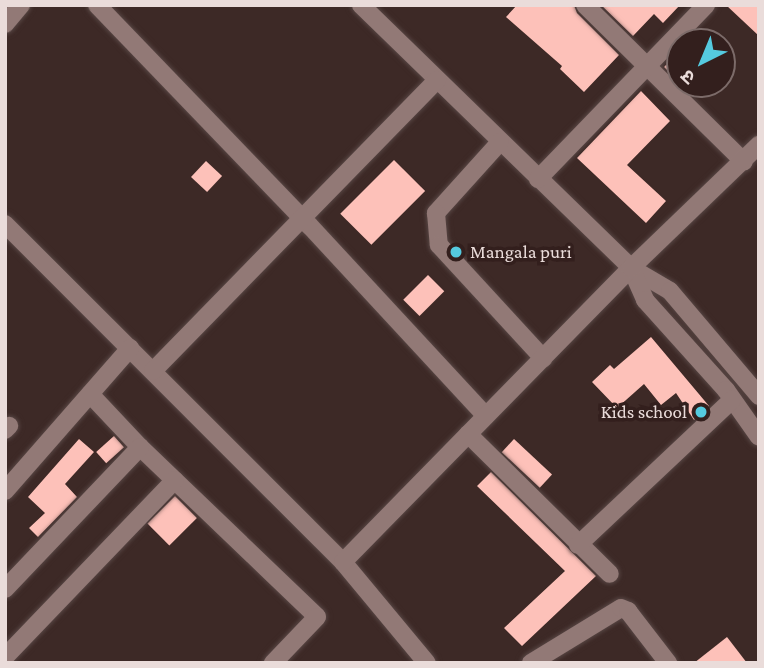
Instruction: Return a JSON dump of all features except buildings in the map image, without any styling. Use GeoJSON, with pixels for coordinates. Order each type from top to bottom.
{"type":"FeatureCollection","features":[{"type":"Feature","properties":{"kind":"street"},"geometry":{"type":"LineString","coordinates":[[5,24],[21,5]]}},
{"type":"Feature","properties":{"kind":"street"},"geometry":{"type":"LineString","coordinates":[[97,5],[486,416]]}},
{"type":"Feature","properties":{"kind":"street"},"geometry":{"type":"LineString","coordinates":[[361,5],[631,268],[670,291],[759,396]]}},
{"type":"Feature","properties":{"kind":"street"},"geometry":{"type":"LineString","coordinates":[[584,5],[744,162]]}},
{"type":"Feature","properties":{"kind":"street"},"geometry":{"type":"LineString","coordinates":[[537,179],[706,5]]}},
{"type":"Feature","properties":{"kind":"street"},"geometry":{"type":"LineString","coordinates":[[153,371],[438,80]]}},
{"type":"Feature","properties":{"kind":"street"},"geometry":{"type":"LineString","coordinates":[[500,142],[436,213],[439,245],[543,358]]}},
{"type":"Feature","properties":{"kind":"street"},"geometry":{"type":"LineString","coordinates":[[343,562],[631,268],[759,145]]}},
{"type":"Feature","properties":{"kind":"street"},"geometry":{"type":"LineString","coordinates":[[5,224],[343,562],[426,663]]}},
{"type":"Feature","properties":{"kind":"street"},"geometry":{"type":"LineString","coordinates":[[631,268],[645,300],[726,390],[759,437]]}},
{"type":"Feature","properties":{"kind":"street"},"geometry":{"type":"LineString","coordinates":[[5,491],[130,348]]}},
{"type":"Feature","properties":{"kind":"street"},"geometry":{"type":"LineString","coordinates":[[90,394],[140,447],[317,617],[273,663]]}},
{"type":"Feature","properties":{"kind":"street"},"geometry":{"type":"LineString","coordinates":[[578,545],[732,400]]}},
{"type":"Feature","properties":{"kind":"street"},"geometry":{"type":"LineString","coordinates":[[468,434],[610,574]]}},
{"type":"Feature","properties":{"kind":"street"},"geometry":{"type":"LineString","coordinates":[[5,589],[140,447]]}},
{"type":"Feature","properties":{"kind":"street"},"geometry":{"type":"LineString","coordinates":[[5,657],[175,480]]}},
{"type":"Feature","properties":{"kind":"street"},"geometry":{"type":"LineString","coordinates":[[531,663],[621,608],[628,611],[667,663]]}},
{"type":"Feature","properties":{"kind":"place","name":"Mangala puri"},"geometry":{"type":"Point","coordinates":[456,252]}},
{"type":"Feature","properties":{"kind":"place","name":"Kids school"},"geometry":{"type":"Point","coordinates":[701,412]}}]}
